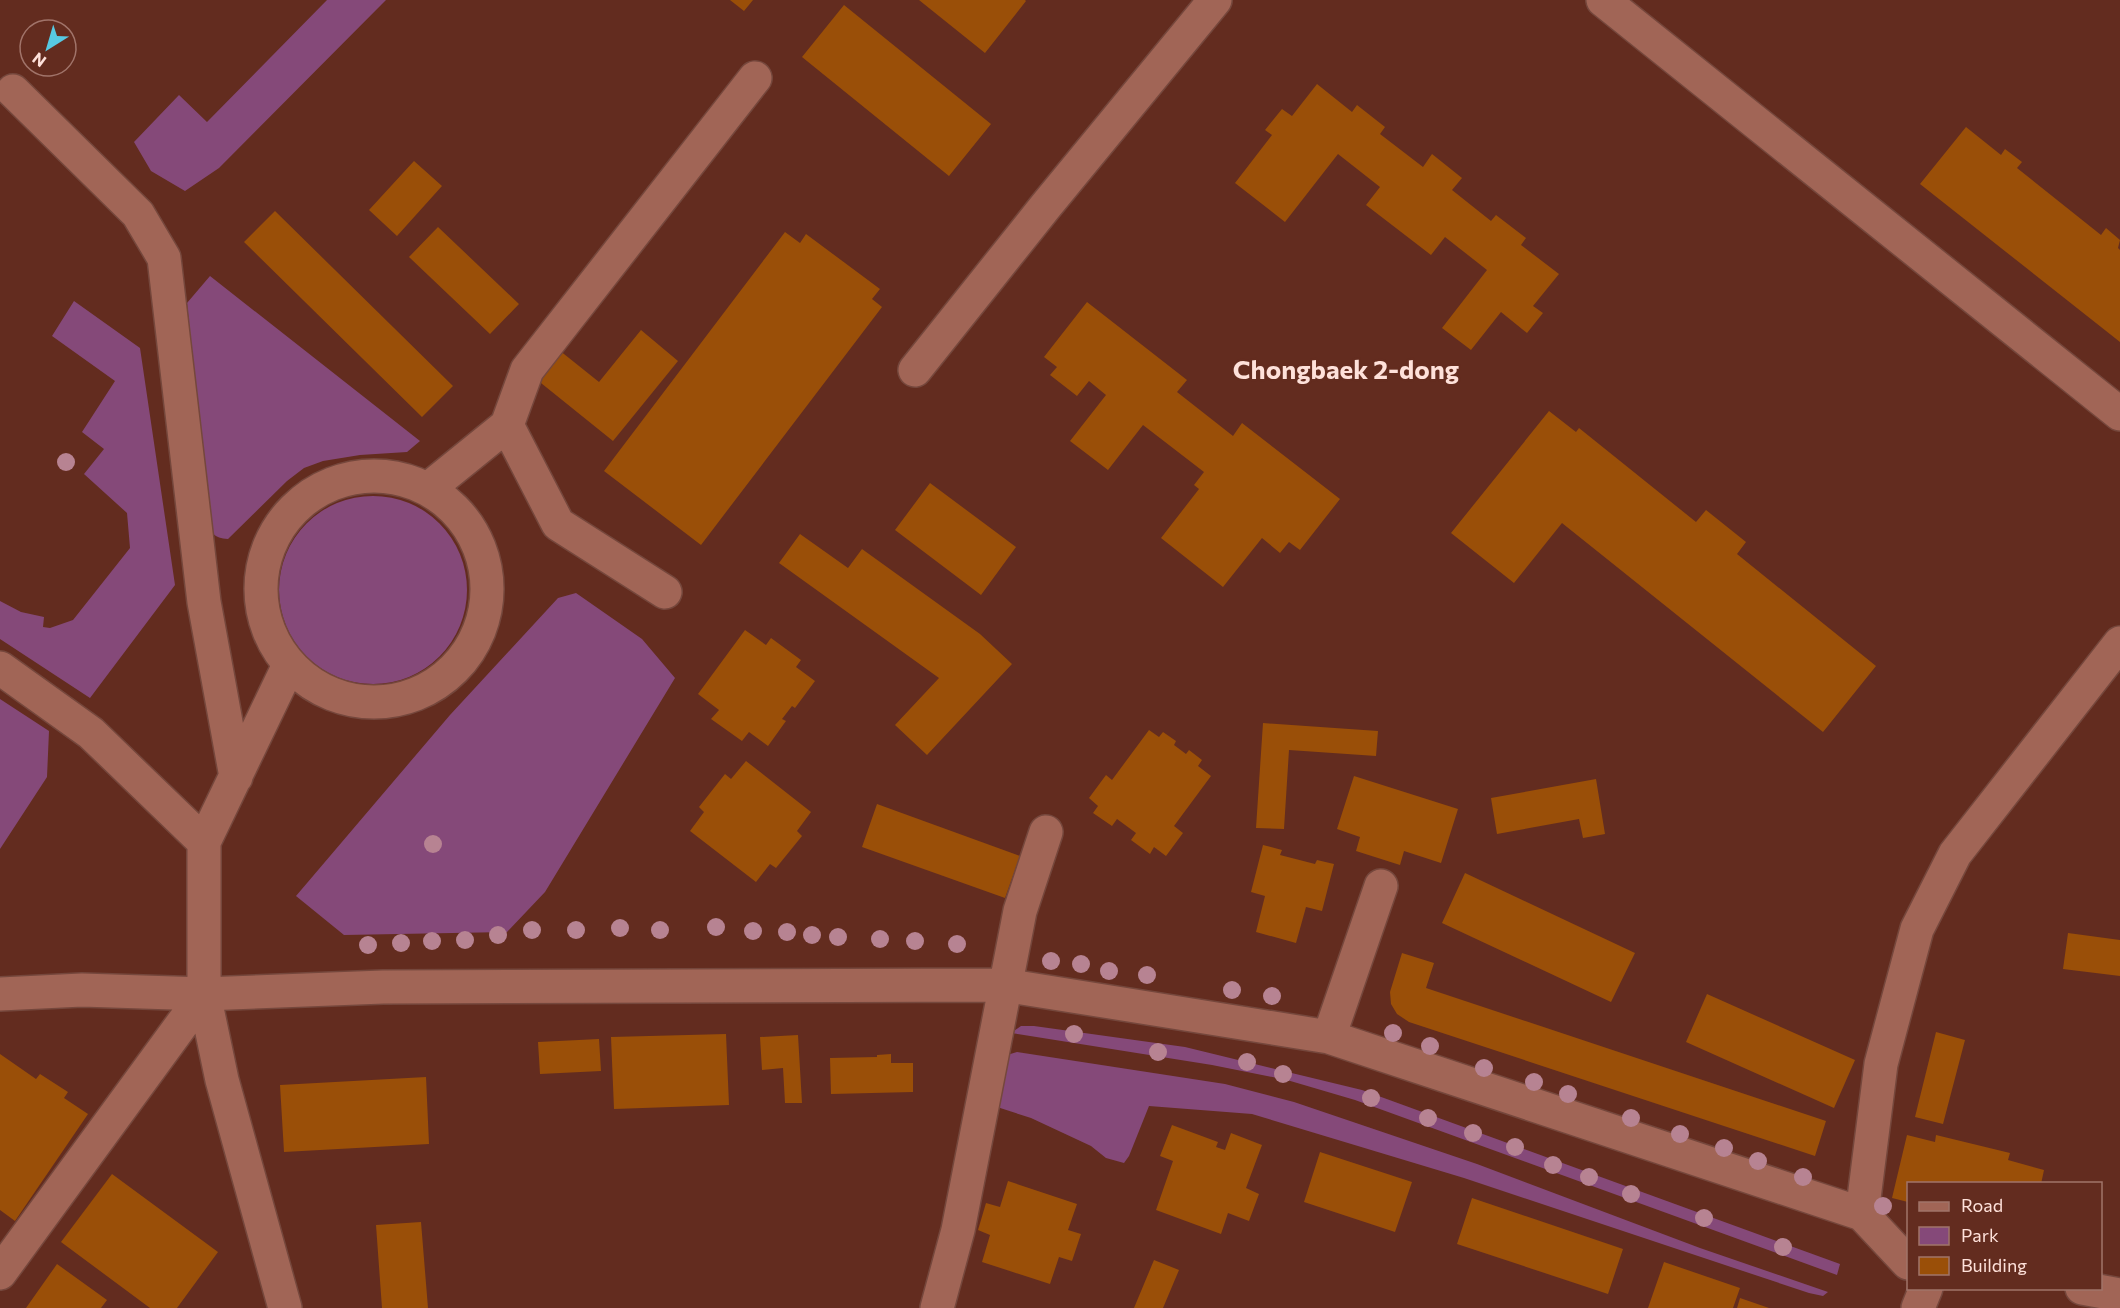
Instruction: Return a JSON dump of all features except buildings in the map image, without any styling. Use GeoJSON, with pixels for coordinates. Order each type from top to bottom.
{"type":"FeatureCollection","features":[{"type":"Feature","properties":{"kind":"street"},"geometry":{"type":"LineString","coordinates":[[915,370],[1215,0]]}},
{"type":"Feature","properties":{"kind":"street"},"geometry":{"type":"LineString","coordinates":[[1603,0],[2120,414]]}},
{"type":"Feature","properties":{"kind":"street"},"geometry":{"type":"LineString","coordinates":[[428,489],[507,425],[527,370],[755,78]]}},
{"type":"Feature","properties":{"kind":"street"},"geometry":{"type":"LineString","coordinates":[[13,92],[138,214],[164,258],[204,602],[236,777]]}},
{"type":"Feature","properties":{"kind":"street"},"geometry":{"type":"LineString","coordinates":[[507,425],[558,524],[665,592]]}},
{"type":"Feature","properties":{"kind":"street"},"geometry":{"type":"LineString","coordinates":[[367,476],[399,478],[428,489],[455,510],[468,528],[474,537],[485,568],[487,601],[479,634],[461,662],[436,684],[407,698],[375,703],[344,698],[314,685],[289,665],[271,639],[261,608],[261,576],[268,545],[284,518],[307,496],[335,482],[367,476]]}},
{"type":"Feature","properties":{"kind":"street"},"geometry":{"type":"LineString","coordinates":[[1862,1214],[1881,1064],[1917,929],[1955,854],[2120,643]]}},
{"type":"Feature","properties":{"kind":"street"},"geometry":{"type":"LineString","coordinates":[[285,1308],[222,1080],[204,994],[204,842],[289,665]]}},
{"type":"Feature","properties":{"kind":"street"},"geometry":{"type":"LineString","coordinates":[[0,668],[91,733],[204,842]]}},
{"type":"Feature","properties":{"kind":"street"},"geometry":{"type":"LineString","coordinates":[[937,1308],[958,1230],[1020,911],[1047,832]]}},
{"type":"Feature","properties":{"kind":"street"},"geometry":{"type":"LineString","coordinates":[[1329,1036],[1381,886]]}},
{"type":"Feature","properties":{"kind":"street"},"geometry":{"type":"LineString","coordinates":[[0,994],[82,990],[204,994],[395,987],[1004,985],[1329,1036],[1862,1214],[1907,1262]]}},
{"type":"Feature","properties":{"kind":"street"},"geometry":{"type":"LineString","coordinates":[[0,1273],[204,994]]}},
{"type":"Feature","properties":{"kind":"street"},"geometry":{"type":"LineString","coordinates":[[1918,1308],[1925,1290]]}},
{"type":"Feature","properties":{"kind":"street"},"geometry":{"type":"LineString","coordinates":[[2093,1290],[2120,1295]]}},
{"type":"Feature","properties":{"kind":"green space"},"geometry":{"type":"Polygon","coordinates":[[[327,0],[386,0],[219,168],[185,191],[151,171],[134,142],[179,95],[207,122],[327,0]]]}},
{"type":"Feature","properties":{"kind":"green space"},"geometry":{"type":"Polygon","coordinates":[[[210,276],[420,441],[407,452],[360,455],[323,461],[304,468],[287,481],[228,539],[216,536],[210,528],[208,519],[187,303],[210,276]]]}},
{"type":"Feature","properties":{"kind":"green space"},"geometry":{"type":"Polygon","coordinates":[[[74,301],[140,348],[175,585],[90,698],[0,639],[0,601],[21,612],[44,617],[43,627],[50,628],[73,620],[130,548],[127,513],[84,474],[104,449],[82,432],[115,381],[52,336],[74,301]]]}},
{"type":"Feature","properties":{"kind":"green space"},"geometry":{"type":"Polygon","coordinates":[[[364,496],[382,496],[417,507],[433,517],[446,530],[460,554],[467,590],[460,626],[446,650],[433,663],[400,680],[382,684],[364,684],[329,673],[313,663],[300,650],[283,617],[279,599],[279,581],[290,546],[300,530],[313,517],[346,500],[364,496]]]}},
{"type":"Feature","properties":{"kind":"green space"},"geometry":{"type":"Polygon","coordinates":[[[576,593],[642,639],[675,678],[545,892],[507,932],[344,935],[296,896],[450,715],[558,598],[576,593]]]}},
{"type":"Feature","properties":{"kind":"green space"},"geometry":{"type":"Polygon","coordinates":[[[0,699],[49,731],[47,777],[0,849],[0,699]]]}},
{"type":"Feature","properties":{"kind":"green space"},"geometry":{"type":"Polygon","coordinates":[[[1021,1026],[1185,1047],[1362,1090],[1840,1264],[1837,1275],[1355,1100],[1287,1080],[1212,1065],[1011,1033],[1021,1026]]]}},
{"type":"Feature","properties":{"kind":"green space"},"geometry":{"type":"Polygon","coordinates":[[[1017,1052],[1225,1084],[1294,1102],[1477,1164],[1700,1248],[1828,1292],[1823,1296],[1809,1293],[1464,1178],[1252,1114],[1149,1106],[1124,1163],[1106,1158],[1091,1146],[1031,1118],[994,1106],[1007,1055],[1017,1052]]]}},
{"type":"Feature","properties":{"kind":"district","name":"Chongbaek 2-dong"},"geometry":{"type":"Point","coordinates":[1346,368]}}]}
